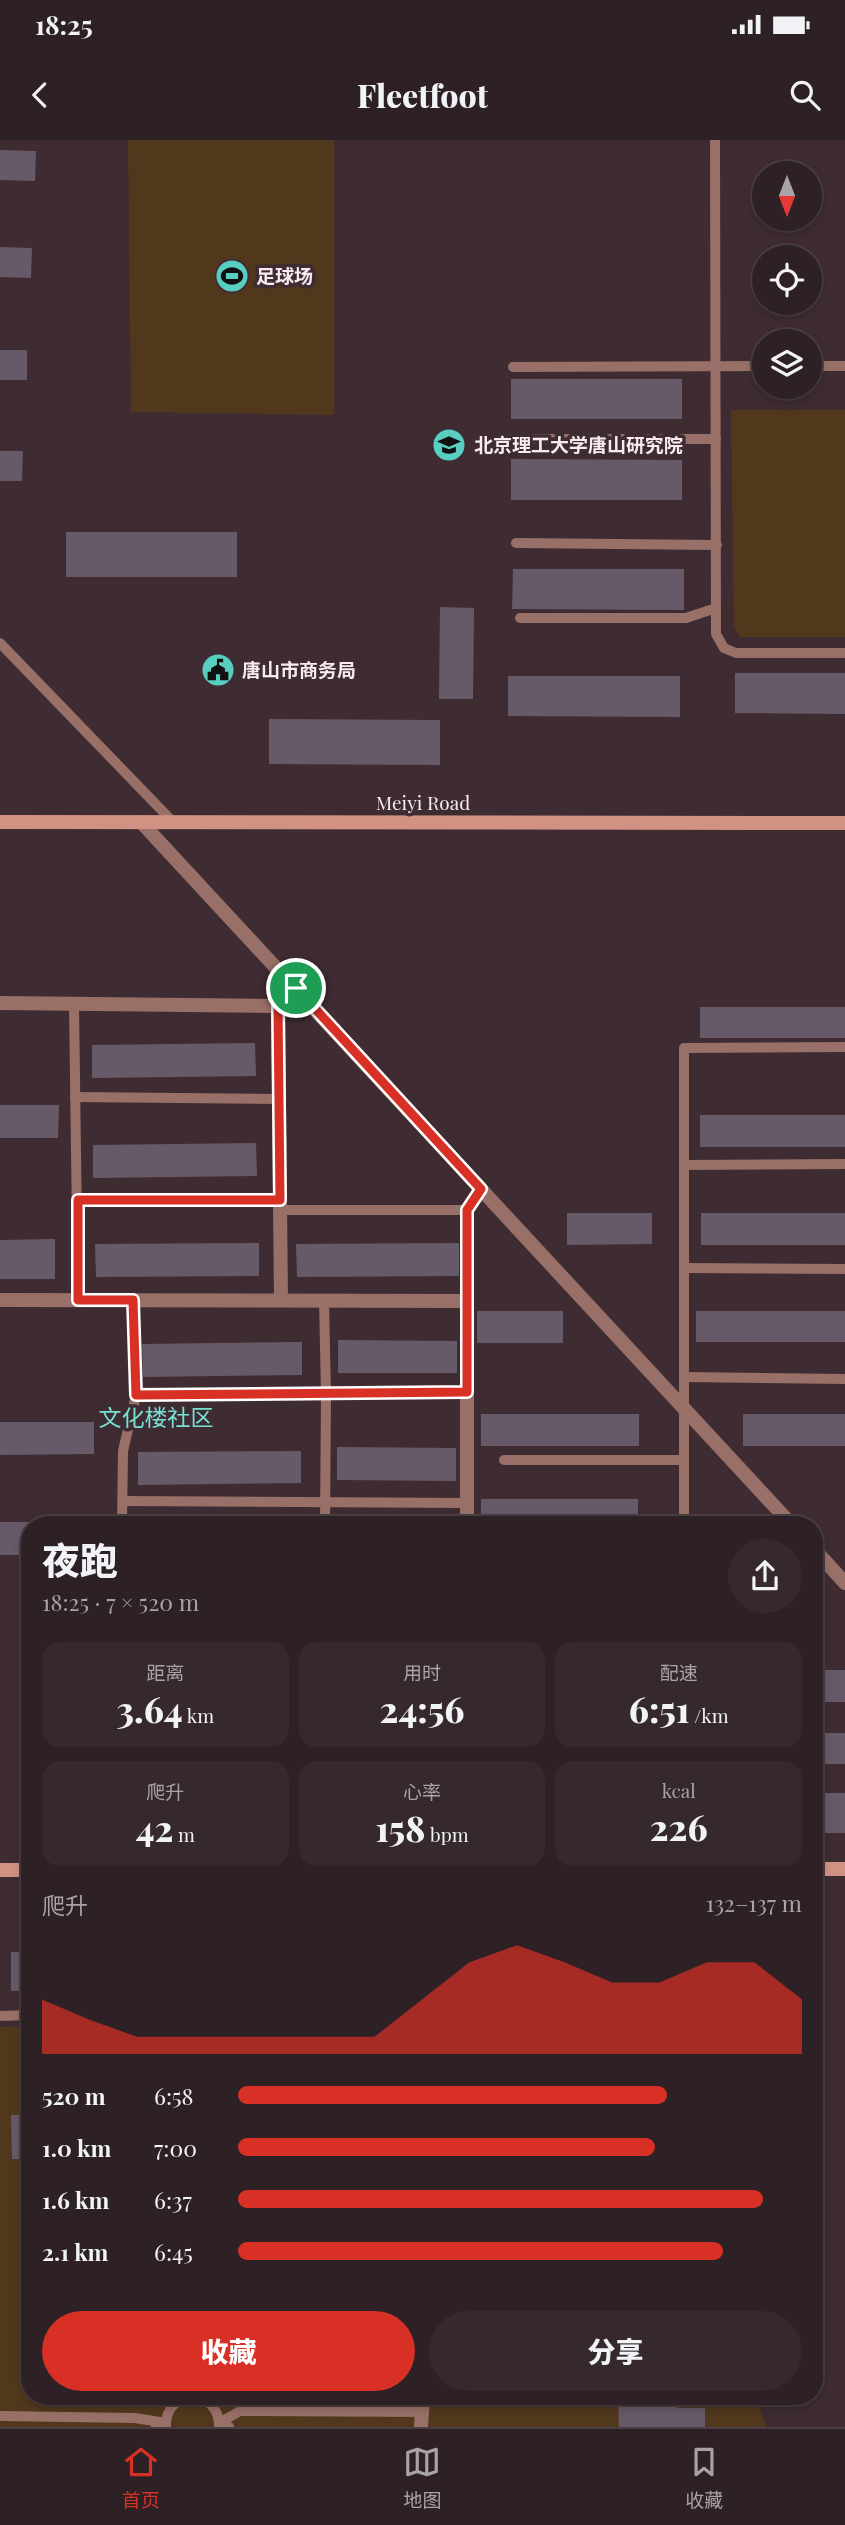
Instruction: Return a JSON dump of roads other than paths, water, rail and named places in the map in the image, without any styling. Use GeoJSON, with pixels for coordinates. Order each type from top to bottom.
{"type":"FeatureCollection","features":[{"type":"Feature","properties":{"kind":"street","name":"Meiyi Road"},"geometry":{"type":"LineString","coordinates":[[0,822],[845,823]]}},
{"type":"Feature","properties":{"kind":"street"},"geometry":{"type":"LineString","coordinates":[[141,822],[784,1516]]}},
{"type":"Feature","properties":{"kind":"street"},"geometry":{"type":"LineString","coordinates":[[281,1300],[278,1006],[296,988]]}},
{"type":"Feature","properties":{"kind":"street"},"geometry":{"type":"LineString","coordinates":[[0,1003],[278,1006]]}},
{"type":"Feature","properties":{"kind":"street"},"geometry":{"type":"LineString","coordinates":[[0,1300],[467,1301],[467,1516]]}},
{"type":"Feature","properties":{"kind":"street"},"geometry":{"type":"LineString","coordinates":[[823,1559],[845,1583]]}},
{"type":"Feature","properties":{"kind":"street"},"geometry":{"type":"LineString","coordinates":[[823,1869],[845,1869]]}},
{"type":"Feature","properties":{"kind":"street"},"geometry":{"type":"LineString","coordinates":[[0,1870],[21,1870]]}},
{"type":"Feature","properties":{"kind":"lane"},"geometry":{"type":"LineString","coordinates":[[715,140],[716,634],[724,648],[736,653],[845,653]]}},
{"type":"Feature","properties":{"kind":"lane"},"geometry":{"type":"LineString","coordinates":[[513,367],[752,366]]}},
{"type":"Feature","properties":{"kind":"lane"},"geometry":{"type":"LineString","coordinates":[[822,366],[845,366]]}},
{"type":"Feature","properties":{"kind":"lane"},"geometry":{"type":"LineString","coordinates":[[511,439],[716,439]]}},
{"type":"Feature","properties":{"kind":"lane"},"geometry":{"type":"LineString","coordinates":[[516,543],[717,545]]}},
{"type":"Feature","properties":{"kind":"lane"},"geometry":{"type":"LineString","coordinates":[[520,618],[686,618],[716,608]]}},
{"type":"Feature","properties":{"kind":"lane"},"geometry":{"type":"LineString","coordinates":[[0,643],[173,822]]}},
{"type":"Feature","properties":{"kind":"lane"},"geometry":{"type":"LineString","coordinates":[[74,1003],[78,1300]]}},
{"type":"Feature","properties":{"kind":"lane"},"geometry":{"type":"LineString","coordinates":[[684,1516],[684,1048],[845,1048]]}},
{"type":"Feature","properties":{"kind":"lane"},"geometry":{"type":"LineString","coordinates":[[75,1097],[279,1100]]}},
{"type":"Feature","properties":{"kind":"lane"},"geometry":{"type":"LineString","coordinates":[[684,1165],[845,1164]]}},
{"type":"Feature","properties":{"kind":"lane"},"geometry":{"type":"LineString","coordinates":[[467,1301],[467,1210],[481,1189]]}},
{"type":"Feature","properties":{"kind":"lane"},"geometry":{"type":"LineString","coordinates":[[78,1200],[467,1210]]}},
{"type":"Feature","properties":{"kind":"lane"},"geometry":{"type":"LineString","coordinates":[[684,1268],[845,1269]]}},
{"type":"Feature","properties":{"kind":"lane"},"geometry":{"type":"LineString","coordinates":[[122,1516],[123,1451],[136,1395],[133,1300]]}},
{"type":"Feature","properties":{"kind":"lane"},"geometry":{"type":"LineString","coordinates":[[324,1300],[325,1516]]}},
{"type":"Feature","properties":{"kind":"lane"},"geometry":{"type":"LineString","coordinates":[[684,1377],[845,1379]]}},
{"type":"Feature","properties":{"kind":"lane"},"geometry":{"type":"LineString","coordinates":[[136,1395],[467,1392]]}},
{"type":"Feature","properties":{"kind":"lane"},"geometry":{"type":"LineString","coordinates":[[504,1460],[684,1460]]}},
{"type":"Feature","properties":{"kind":"lane"},"geometry":{"type":"LineString","coordinates":[[122,1501],[467,1503]]}},
{"type":"Feature","properties":{"kind":"lane"},"geometry":{"type":"LineString","coordinates":[[0,2016],[21,2015]]}},
{"type":"Feature","properties":{"kind":"lane"},"geometry":{"type":"LineString","coordinates":[[0,2416],[135,2418],[163,2426],[175,2405]]}},
{"type":"Feature","properties":{"kind":"lane"},"geometry":{"type":"LineString","coordinates":[[210,2405],[222,2426],[240,2411],[421,2420]]}},
{"type":"Feature","properties":{"kind":"place","name":"足球场"},"geometry":{"type":"Point","coordinates":[232,276]}},
{"type":"Feature","properties":{"kind":"place","name":"北京理工大学唐山研究院"},"geometry":{"type":"Point","coordinates":[449,445]}},
{"type":"Feature","properties":{"kind":"place","name":"唐山市商务局"},"geometry":{"type":"Point","coordinates":[218,670]}},
{"type":"Feature","properties":{"kind":"district","name":"文化楼社区"},"geometry":{"type":"Point","coordinates":[156,1418]}}]}
